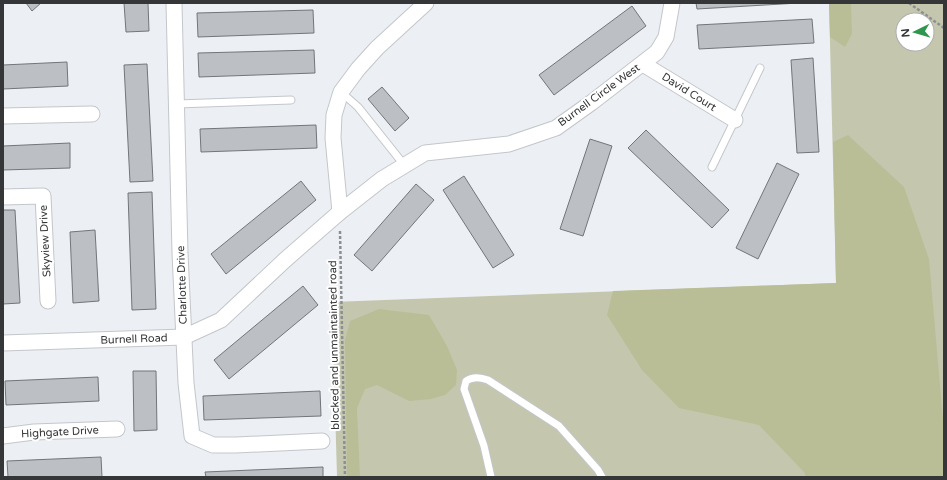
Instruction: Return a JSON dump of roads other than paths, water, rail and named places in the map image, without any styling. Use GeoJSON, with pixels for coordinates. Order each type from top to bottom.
{"type":"FeatureCollection","features":[{"type":"Feature","properties":{"kind":"street","name":"Charlotte Drive"},"geometry":{"type":"LineString","coordinates":[[174,3],[180,253],[186,383],[192,436],[213,445],[322,441]]}},
{"type":"Feature","properties":{"kind":"street"},"geometry":{"type":"LineString","coordinates":[[340,212],[333,138],[334,115],[341,92],[358,69],[378,48],[426,3]]}},
{"type":"Feature","properties":{"kind":"street","name":"Burnell Circle West"},"geometry":{"type":"LineString","coordinates":[[340,212],[382,179],[425,153],[508,144],[556,128],[657,52],[666,37],[672,3]]}},
{"type":"Feature","properties":{"kind":"street","name":"David Court"},"geometry":{"type":"LineString","coordinates":[[643,64],[734,120]]}},
{"type":"Feature","properties":{"kind":"street"},"geometry":{"type":"LineString","coordinates":[[3,116],[92,114]]}},
{"type":"Feature","properties":{"kind":"street","name":"Skyview Drive"},"geometry":{"type":"LineString","coordinates":[[3,197],[43,196],[48,301]]}},
{"type":"Feature","properties":{"kind":"street","name":"Burnell Road"},"geometry":{"type":"LineString","coordinates":[[3,343],[184,337],[222,320],[285,260],[340,212]]}},
{"type":"Feature","properties":{"kind":"street","name":"Highgate Drive"},"geometry":{"type":"LineString","coordinates":[[3,436],[34,432],[118,429]]}},
{"type":"Feature","properties":{"kind":"lane"},"geometry":{"type":"LineString","coordinates":[[712,167],[760,68]]}},
{"type":"Feature","properties":{"kind":"lane"},"geometry":{"type":"LineString","coordinates":[[341,92],[363,114],[405,166]]}},
{"type":"Feature","properties":{"kind":"lane"},"geometry":{"type":"LineString","coordinates":[[177,104],[291,100]]}},
{"type":"Feature","properties":{"kind":"lane"},"geometry":{"type":"LineString","coordinates":[[491,477],[484,446],[464,389],[466,381],[470,378],[481,377],[488,380],[559,426],[598,470],[602,477]]}}]}
